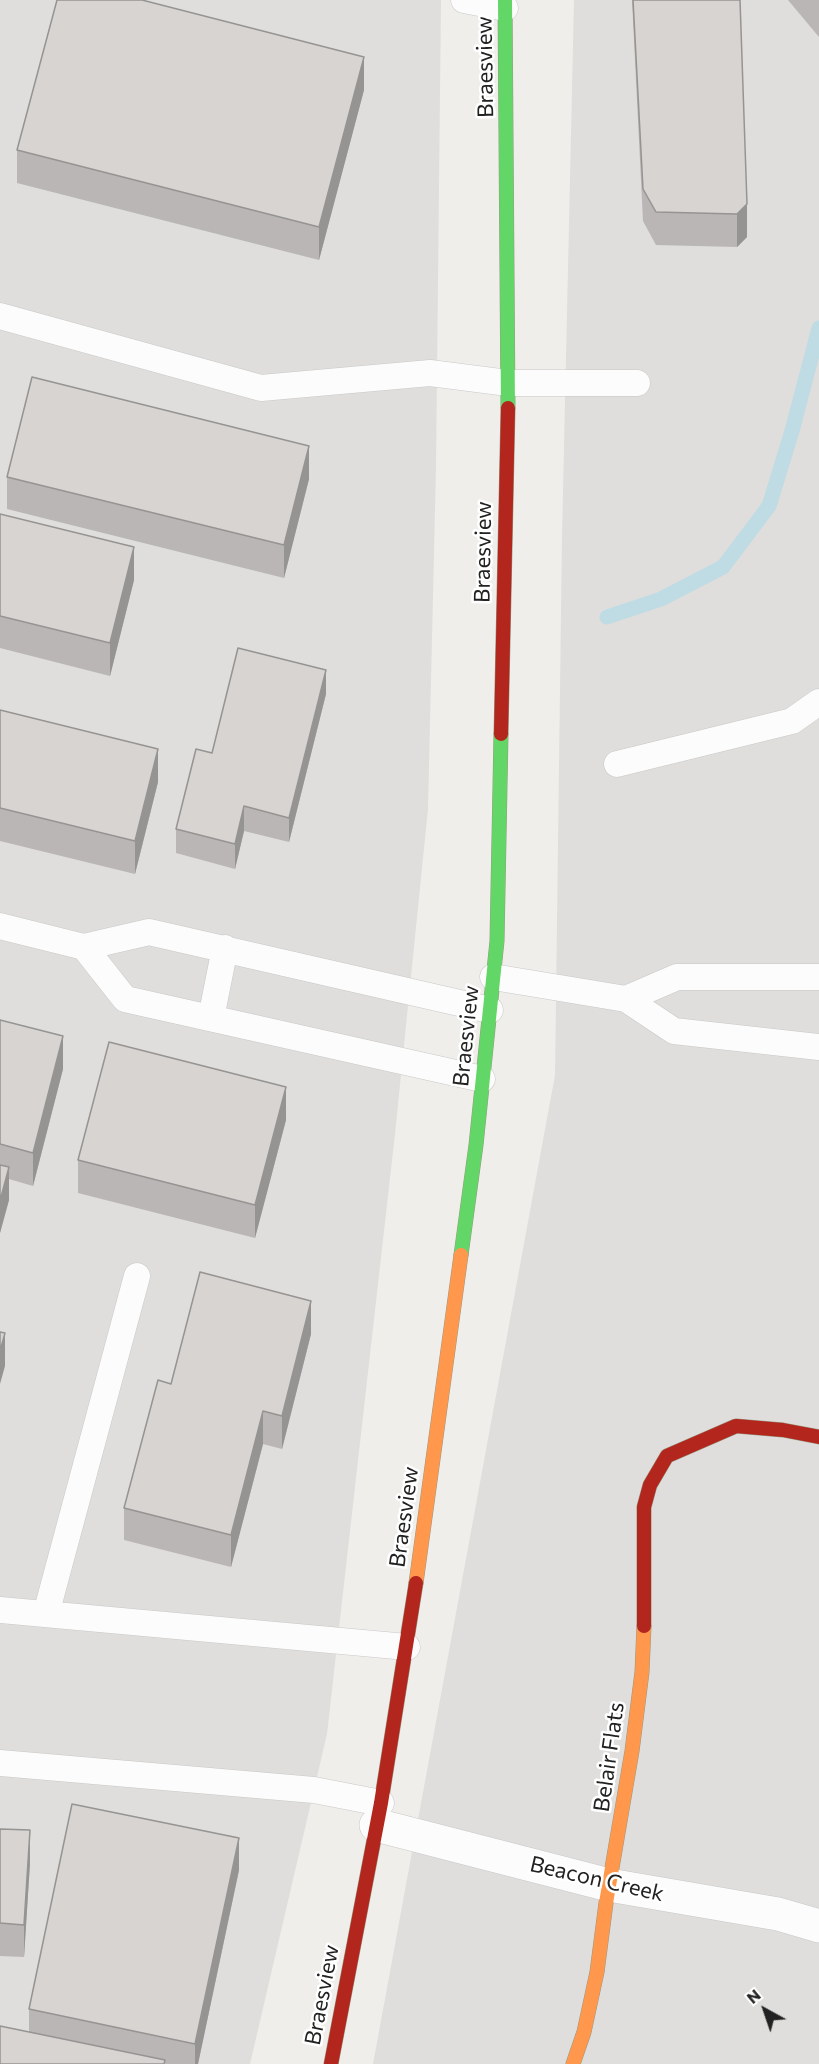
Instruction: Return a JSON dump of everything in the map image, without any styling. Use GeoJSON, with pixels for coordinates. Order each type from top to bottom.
{"type":"FeatureCollection","features":[{"type":"Feature","properties":{"kind":"street","name":"Braesview"},"geometry":{"type":"LineString","coordinates":[[331,2064],[407,1647],[476,1145],[497,941],[508,383],[505,4]]}},
{"type":"Feature","properties":{"kind":"street","name":"Belair Flats"},"geometry":{"type":"LineString","coordinates":[[573,2064],[584,2032],[597,1972],[609,1885],[627,1785],[642,1672],[645,1616],[645,1507],[650,1485],[667,1456],[736,1426],[783,1430],[819,1437]]}},
{"type":"Feature","properties":{"kind":"street","name":"Beacon Creek"},"geometry":{"type":"LineString","coordinates":[[378,1814],[609,1885],[778,1914],[819,1926]]}},
{"type":"Feature","properties":{"kind":"lane"},"geometry":{"type":"LineString","coordinates":[[464,0],[505,4]]}},
{"type":"Feature","properties":{"kind":"lane"},"geometry":{"type":"LineString","coordinates":[[0,316],[261,388],[430,373],[508,383],[637,383]]}},
{"type":"Feature","properties":{"kind":"lane"},"geometry":{"type":"LineString","coordinates":[[617,764],[792,722],[819,702]]}},
{"type":"Feature","properties":{"kind":"lane"},"geometry":{"type":"LineString","coordinates":[[0,926],[84,947],[149,932],[490,1010]]}},
{"type":"Feature","properties":{"kind":"lane"},"geometry":{"type":"LineString","coordinates":[[84,947],[125,999],[482,1079]]}},
{"type":"Feature","properties":{"kind":"lane"},"geometry":{"type":"LineString","coordinates":[[211,1018],[225,948]]}},
{"type":"Feature","properties":{"kind":"lane"},"geometry":{"type":"LineString","coordinates":[[493,977],[626,999],[674,1031],[819,1047]]}},
{"type":"Feature","properties":{"kind":"lane"},"geometry":{"type":"LineString","coordinates":[[626,999],[677,977],[819,977]]}},
{"type":"Feature","properties":{"kind":"lane"},"geometry":{"type":"LineString","coordinates":[[46,1614],[137,1276]]}},
{"type":"Feature","properties":{"kind":"lane"},"geometry":{"type":"LineString","coordinates":[[0,1610],[407,1647]]}},
{"type":"Feature","properties":{"kind":"lane"},"geometry":{"type":"LineString","coordinates":[[0,1763],[314,1790],[378,1814]]}},
{"type":"Feature","properties":{"kind":"shaded area"},"geometry":{"type":"Polygon","coordinates":[[[0,0],[441,0],[436,467],[428,809],[395,1134],[327,1734],[250,2064],[0,2064],[0,0]]]}},
{"type":"Feature","properties":{"kind":"shaded area"},"geometry":{"type":"Polygon","coordinates":[[[574,0],[819,0],[819,2064],[373,2064],[555,1075],[562,536],[574,0]]]}},
{"type":"Feature","properties":{"kind":"building"},"geometry":{"type":"Polygon","coordinates":[[[57,0],[142,0],[364,57],[319,227],[17,150],[57,0]]]}},
{"type":"Feature","properties":{"kind":"building"},"geometry":{"type":"Polygon","coordinates":[[[633,0],[740,0],[747,204],[737,214],[656,212],[643,189],[633,0]]]}},
{"type":"Feature","properties":{"kind":"building"},"geometry":{"type":"Polygon","coordinates":[[[32,377],[309,446],[284,545],[7,477],[32,377]]]}},
{"type":"Feature","properties":{"kind":"building"},"geometry":{"type":"Polygon","coordinates":[[[0,514],[134,547],[110,643],[0,616],[0,514]]]}},
{"type":"Feature","properties":{"kind":"building"},"geometry":{"type":"Polygon","coordinates":[[[238,648],[326,670],[289,818],[244,806],[235,844],[176,829],[196,749],[212,753],[238,648]]]}},
{"type":"Feature","properties":{"kind":"building"},"geometry":{"type":"Polygon","coordinates":[[[0,710],[158,749],[135,841],[0,808],[0,710]]]}},
{"type":"Feature","properties":{"kind":"building"},"geometry":{"type":"Polygon","coordinates":[[[0,1020],[63,1036],[33,1153],[0,1144],[0,1020]]]}},
{"type":"Feature","properties":{"kind":"building"},"geometry":{"type":"Polygon","coordinates":[[[109,1042],[286,1087],[255,1205],[78,1160],[109,1042]]]}},
{"type":"Feature","properties":{"kind":"building"},"geometry":{"type":"Polygon","coordinates":[[[0,1165],[9,1167],[0,1201],[0,1165]]]}},
{"type":"Feature","properties":{"kind":"building"},"geometry":{"type":"Polygon","coordinates":[[[200,1272],[311,1301],[282,1416],[263,1411],[231,1535],[124,1508],[158,1380],[171,1384],[200,1272]]]}},
{"type":"Feature","properties":{"kind":"building"},"geometry":{"type":"Polygon","coordinates":[[[0,1332],[5,1333],[0,1351],[0,1332]]]}},
{"type":"Feature","properties":{"kind":"building"},"geometry":{"type":"Polygon","coordinates":[[[72,1804],[239,1838],[195,2044],[29,2009],[72,1804]]]}},
{"type":"Feature","properties":{"kind":"building"},"geometry":{"type":"Polygon","coordinates":[[[0,1829],[30,1830],[24,1925],[0,1923],[0,1829]]]}},
{"type":"Feature","properties":{"kind":"building"},"geometry":{"type":"Polygon","coordinates":[[[0,2026],[165,2060],[164,2064],[0,2064],[0,2026]]]}},
{"type":"Feature","properties":{"kind":"waterway"},"geometry":{"type":"LineString","coordinates":[[607,617],[661,599],[723,567],[769,506],[792,431],[819,328]]}},
{"type":"Feature","properties":{"kind":"traffic: fast"},"geometry":{"type":"LineString","coordinates":[[505,0],[508,408]]}},
{"type":"Feature","properties":{"kind":"traffic: fast"},"geometry":{"type":"LineString","coordinates":[[461,1255],[476,1145],[497,941],[501,734]]}},
{"type":"Feature","properties":{"kind":"traffic: slow"},"geometry":{"type":"LineString","coordinates":[[416,1583],[461,1255]]}},
{"type":"Feature","properties":{"kind":"traffic: slow"},"geometry":{"type":"LineString","coordinates":[[573,2064],[584,2032],[597,1972],[606,1903],[632,1751],[642,1672],[644,1626]]}},
{"type":"Feature","properties":{"kind":"traffic: jam"},"geometry":{"type":"LineString","coordinates":[[501,734],[508,408]]}},
{"type":"Feature","properties":{"kind":"traffic: jam"},"geometry":{"type":"LineString","coordinates":[[644,1626],[644,1507],[650,1485],[667,1456],[736,1426],[783,1430],[819,1437]]}},
{"type":"Feature","properties":{"kind":"traffic: jam"},"geometry":{"type":"LineString","coordinates":[[331,2064],[381,1803],[416,1583]]}}]}
